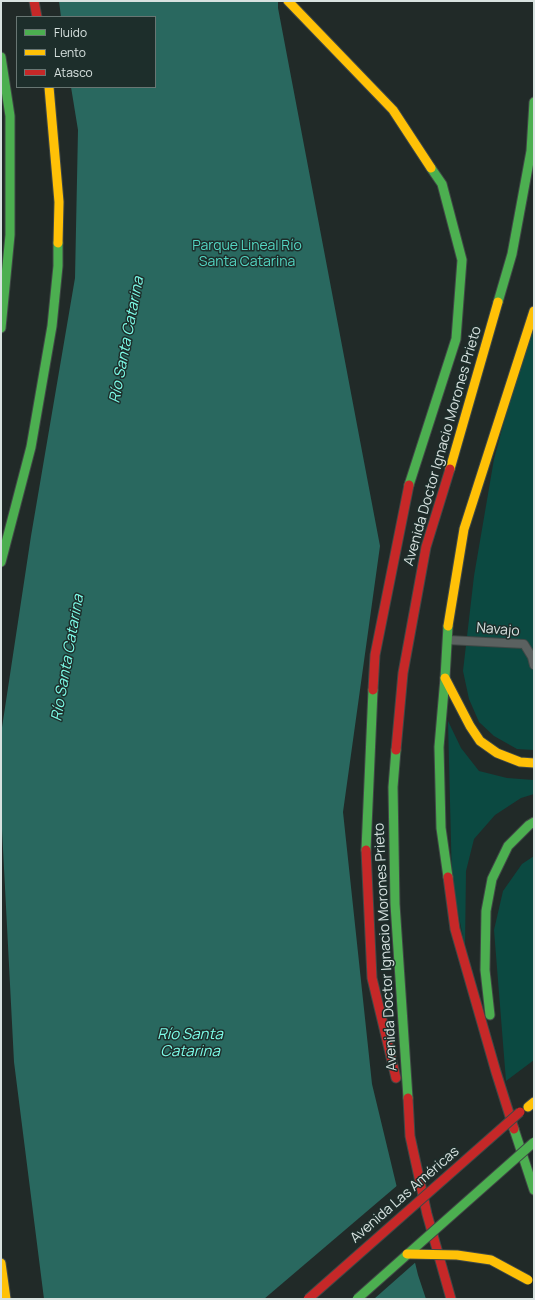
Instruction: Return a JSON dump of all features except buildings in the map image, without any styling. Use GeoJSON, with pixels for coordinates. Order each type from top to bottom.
{"type":"FeatureCollection","features":[{"type":"Feature","properties":{"kind":"main road"},"geometry":{"type":"LineString","coordinates":[[34,1],[37,16]]}},
{"type":"Feature","properties":{"kind":"main road"},"geometry":{"type":"LineString","coordinates":[[288,1],[393,110],[442,184],[462,260],[456,339],[408,488],[375,655],[366,856],[372,978],[410,1136]]}},
{"type":"Feature","properties":{"kind":"main road"},"geometry":{"type":"LineString","coordinates":[[1,57],[10,116],[10,235],[1,328]]}},
{"type":"Feature","properties":{"kind":"main road"},"geometry":{"type":"LineString","coordinates":[[1,562],[31,447],[52,326],[58,266],[59,202],[49,88]]}},
{"type":"Feature","properties":{"kind":"main road","name":"Avenida Doctor Ignacio Morones Prieto"},"geometry":{"type":"LineString","coordinates":[[451,1299],[426,1214],[410,1136],[395,904],[393,795],[403,673],[426,547],[512,254],[531,151],[534,102]]}},
{"type":"Feature","properties":{"kind":"main road"},"geometry":{"type":"LineString","coordinates":[[534,311],[464,529],[448,618],[439,747],[441,828],[455,930],[496,1072],[534,1190]]}},
{"type":"Feature","properties":{"kind":"main road"},"geometry":{"type":"LineString","coordinates":[[445,678],[470,726],[480,741],[496,753],[520,762],[534,763]]}},
{"type":"Feature","properties":{"kind":"main road"},"geometry":{"type":"LineString","coordinates":[[496,1072],[485,970],[486,911],[492,879],[508,846],[534,822]]}},
{"type":"Feature","properties":{"kind":"main road","name":"Avenida Las Américas"},"geometry":{"type":"LineString","coordinates":[[308,1299],[528,1107]]}},
{"type":"Feature","properties":{"kind":"main road"},"geometry":{"type":"LineString","coordinates":[[357,1299],[534,1142]]}},
{"type":"Feature","properties":{"kind":"main road"},"geometry":{"type":"LineString","coordinates":[[407,1254],[457,1255],[491,1260],[528,1280],[534,1290]]}},
{"type":"Feature","properties":{"kind":"main road"},"geometry":{"type":"LineString","coordinates":[[1,1263],[6,1299]]}},
{"type":"Feature","properties":{"kind":"lane","name":"Navajo"},"geometry":{"type":"LineString","coordinates":[[447,640],[524,644],[532,656],[534,665]]}},
{"type":"Feature","properties":{"kind":"shaded area"},"geometry":{"type":"Polygon","coordinates":[[[534,311],[534,750],[517,749],[494,736],[479,722],[469,699],[463,671],[474,576],[494,459],[534,311]]]}},
{"type":"Feature","properties":{"kind":"shaded area"},"geometry":{"type":"Polygon","coordinates":[[[448,721],[461,748],[479,771],[507,778],[534,780],[534,794],[521,798],[495,815],[474,839],[466,871],[465,947],[452,882],[448,721]]]}},
{"type":"Feature","properties":{"kind":"shaded area"},"geometry":{"type":"Polygon","coordinates":[[[534,856],[534,1060],[506,1081],[494,930],[503,891],[522,864],[534,856]]]}},
{"type":"Feature","properties":{"kind":"water","name":"Río Santa Catarina"},"geometry":{"type":"Polygon","coordinates":[[[59,1],[278,1],[278,8],[380,546],[343,812],[372,1084],[418,1275],[426,1299],[44,1299],[14,1062],[1,810],[1,734],[31,536],[75,278],[78,130],[71,88],[156,88],[156,16],[61,16],[59,1]]]}},
{"type":"Feature","properties":{"kind":"pier"},"geometry":{"type":"Polygon","coordinates":[[[399,1184],[417,1261],[374,1299],[264,1299],[399,1184]]]}},
{"type":"Feature","properties":{"kind":"traffic: fast"},"geometry":{"type":"LineString","coordinates":[[1,57],[10,116],[10,235],[1,328]]}},
{"type":"Feature","properties":{"kind":"traffic: fast"},"geometry":{"type":"LineString","coordinates":[[498,302],[512,254],[531,151],[534,102]]}},
{"type":"Feature","properties":{"kind":"traffic: fast"},"geometry":{"type":"LineString","coordinates":[[409,485],[456,339],[462,260],[442,184],[431,168]]}},
{"type":"Feature","properties":{"kind":"traffic: fast"},"geometry":{"type":"LineString","coordinates":[[1,562],[31,447],[52,326],[58,266],[58,243]]}},
{"type":"Feature","properties":{"kind":"traffic: fast"},"geometry":{"type":"LineString","coordinates":[[448,626],[439,747],[441,828],[448,877]]}},
{"type":"Feature","properties":{"kind":"traffic: fast"},"geometry":{"type":"LineString","coordinates":[[366,850],[373,690]]}},
{"type":"Feature","properties":{"kind":"traffic: fast"},"geometry":{"type":"LineString","coordinates":[[396,750],[393,787],[395,904],[408,1098]]}},
{"type":"Feature","properties":{"kind":"traffic: fast"},"geometry":{"type":"LineString","coordinates":[[490,1015],[485,970],[486,911],[492,879],[508,846],[534,822]]}},
{"type":"Feature","properties":{"kind":"traffic: fast"},"geometry":{"type":"LineString","coordinates":[[514,1129],[534,1190]]}},
{"type":"Feature","properties":{"kind":"traffic: fast"},"geometry":{"type":"LineString","coordinates":[[357,1299],[534,1142]]}},
{"type":"Feature","properties":{"kind":"traffic: slow"},"geometry":{"type":"LineString","coordinates":[[288,1],[393,110],[431,168]]}},
{"type":"Feature","properties":{"kind":"traffic: slow"},"geometry":{"type":"LineString","coordinates":[[49,88],[59,202],[58,243]]}},
{"type":"Feature","properties":{"kind":"traffic: slow"},"geometry":{"type":"LineString","coordinates":[[450,469],[498,302]]}},
{"type":"Feature","properties":{"kind":"traffic: slow"},"geometry":{"type":"LineString","coordinates":[[448,626],[464,529],[534,311]]}},
{"type":"Feature","properties":{"kind":"traffic: slow"},"geometry":{"type":"LineString","coordinates":[[445,678],[470,726],[480,741],[497,753],[520,762],[534,763]]}},
{"type":"Feature","properties":{"kind":"traffic: slow"},"geometry":{"type":"LineString","coordinates":[[528,1107],[534,1102]]}},
{"type":"Feature","properties":{"kind":"traffic: slow"},"geometry":{"type":"LineString","coordinates":[[407,1254],[457,1255],[491,1260],[528,1280]]}},
{"type":"Feature","properties":{"kind":"traffic: slow"},"geometry":{"type":"LineString","coordinates":[[1,1263],[6,1299]]}},
{"type":"Feature","properties":{"kind":"traffic: jam"},"geometry":{"type":"LineString","coordinates":[[34,1],[37,16]]}},
{"type":"Feature","properties":{"kind":"traffic: jam"},"geometry":{"type":"LineString","coordinates":[[396,750],[403,673],[426,547],[450,469]]}},
{"type":"Feature","properties":{"kind":"traffic: jam"},"geometry":{"type":"LineString","coordinates":[[373,690],[375,655],[409,485]]}},
{"type":"Feature","properties":{"kind":"traffic: jam"},"geometry":{"type":"LineString","coordinates":[[366,850],[372,978],[396,1078]]}},
{"type":"Feature","properties":{"kind":"traffic: jam"},"geometry":{"type":"LineString","coordinates":[[448,877],[455,929],[514,1129]]}},
{"type":"Feature","properties":{"kind":"traffic: jam"},"geometry":{"type":"LineString","coordinates":[[408,1098],[410,1136],[427,1214],[451,1299]]}},
{"type":"Feature","properties":{"kind":"traffic: jam"},"geometry":{"type":"LineString","coordinates":[[308,1299],[520,1112]]}},
{"type":"Feature","properties":{"kind":"park label","name":"Parque Lineal Río Santa Catarina"},"geometry":{"type":"Point","coordinates":[247,254]}}]}
